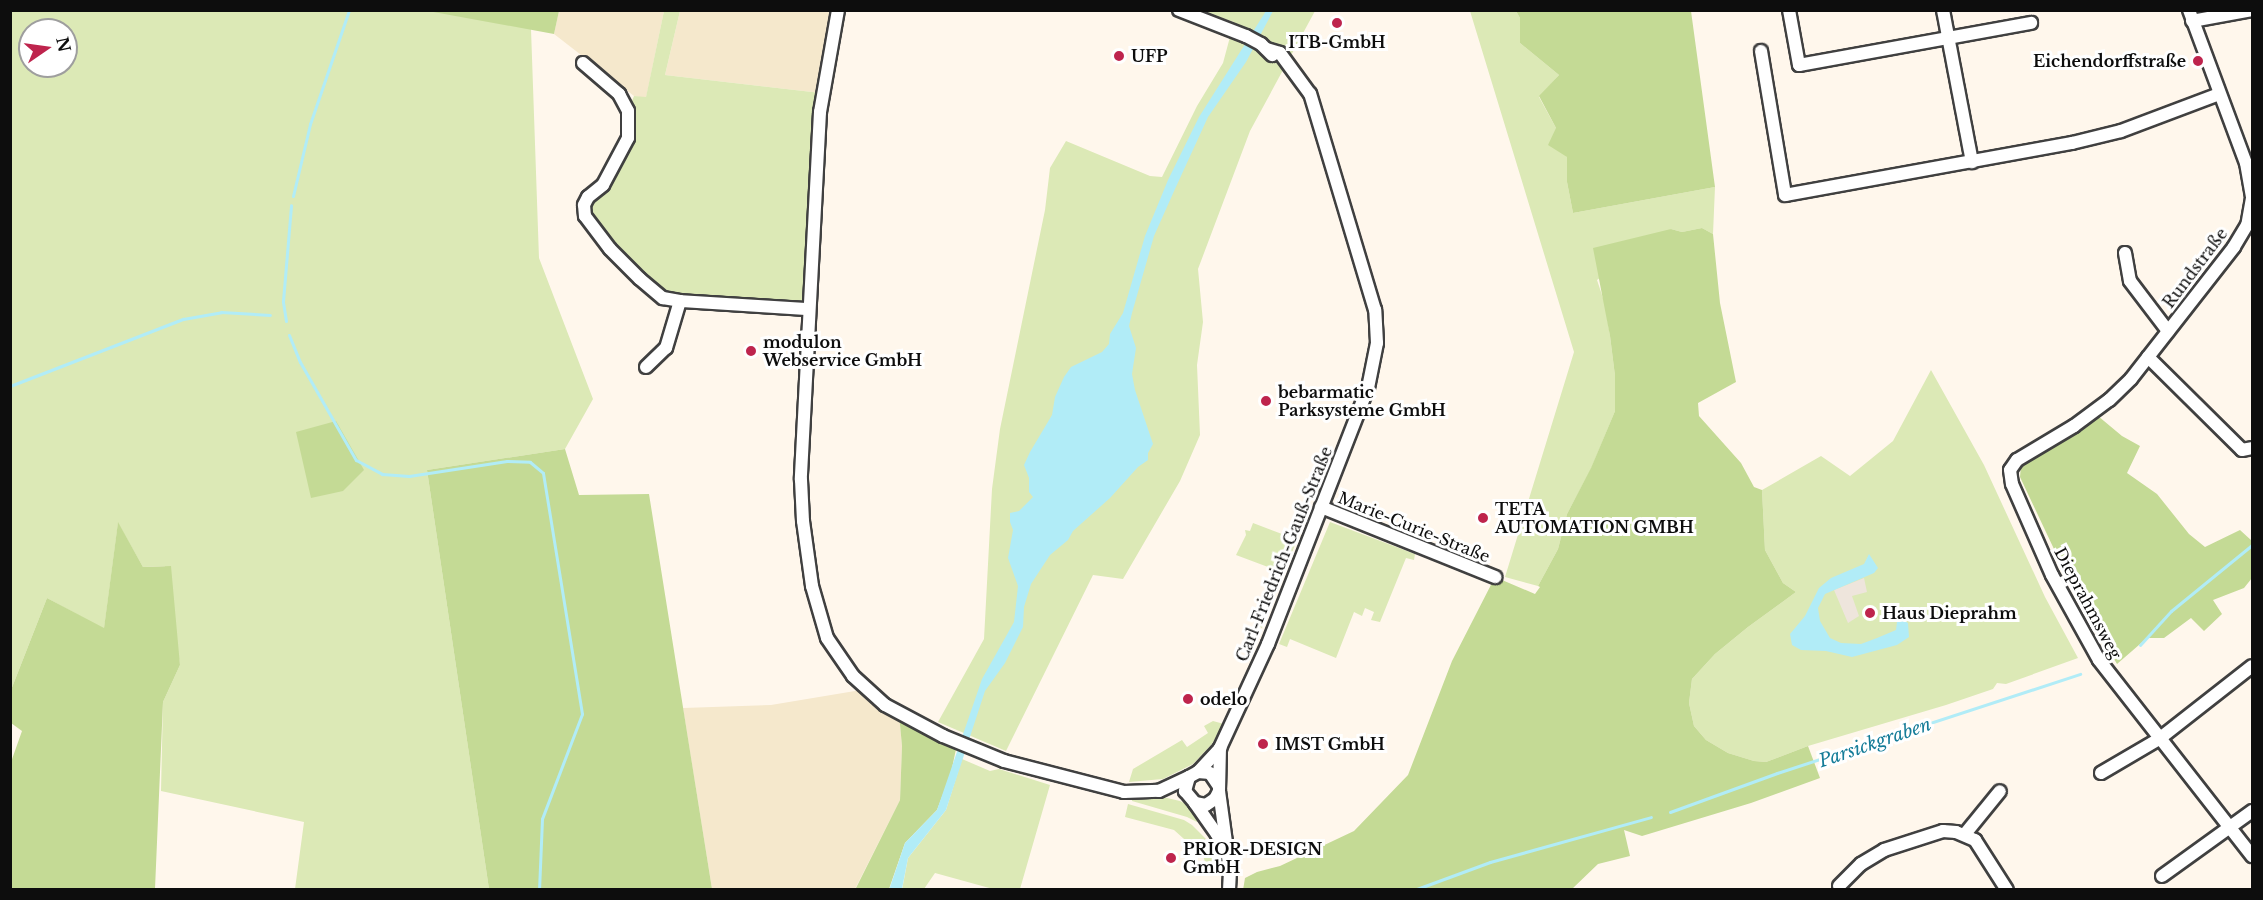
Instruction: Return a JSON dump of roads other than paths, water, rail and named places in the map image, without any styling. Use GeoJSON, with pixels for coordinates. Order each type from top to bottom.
{"type":"FeatureCollection","features":[{"type":"Feature","properties":{"kind":"street","name":"Carl-Friedrich-Gauß-Straße"},"geometry":{"type":"LineString","coordinates":[[838,10],[820,112],[808,309],[801,501],[812,586],[822,626],[831,645],[853,675],[885,705],[956,741],[1004,761],[1124,792],[1159,791],[1193,802],[1217,834],[1229,863]]}},
{"type":"Feature","properties":{"kind":"street","name":"Carl-Friedrich-Gauß-Straße"},"geometry":{"type":"LineString","coordinates":[[1159,791],[1194,775],[1220,748],[1268,644],[1321,507],[1338,470],[1371,377],[1377,343],[1375,310],[1310,94],[1280,53],[1246,36],[1179,10]]}},
{"type":"Feature","properties":{"kind":"street"},"geometry":{"type":"LineString","coordinates":[[1789,10],[1799,65],[2031,23]]}},
{"type":"Feature","properties":{"kind":"street"},"geometry":{"type":"LineString","coordinates":[[1943,10],[1972,162]]}},
{"type":"Feature","properties":{"kind":"street","name":"Rundstraße"},"geometry":{"type":"LineString","coordinates":[[2010,470],[2017,460],[2058,437],[2109,400],[2148,357],[2234,247],[2247,225],[2252,198],[2246,163],[2190,16],[2252,10]]}},
{"type":"Feature","properties":{"kind":"street"},"geometry":{"type":"LineString","coordinates":[[1761,51],[1785,195],[1972,162],[2121,131],[2219,94]]}},
{"type":"Feature","properties":{"kind":"street"},"geometry":{"type":"LineString","coordinates":[[583,63],[619,94],[628,111],[628,138],[603,185],[588,197],[584,205],[585,216],[610,249],[663,298],[808,309]]}},
{"type":"Feature","properties":{"kind":"street"},"geometry":{"type":"LineString","coordinates":[[2125,253],[2130,281],[2168,331]]}},
{"type":"Feature","properties":{"kind":"street"},"geometry":{"type":"LineString","coordinates":[[646,367],[666,348],[680,301]]}},
{"type":"Feature","properties":{"kind":"street"},"geometry":{"type":"LineString","coordinates":[[2148,357],[2242,450],[2253,448]]}},
{"type":"Feature","properties":{"kind":"street","name":"Dieprahmsweg"},"geometry":{"type":"LineString","coordinates":[[2010,470],[2012,484],[2052,575],[2090,646],[2113,681],[2253,856]]}},
{"type":"Feature","properties":{"kind":"street","name":"Marie-Curie-Straße"},"geometry":{"type":"LineString","coordinates":[[1321,507],[1495,577]]}},
{"type":"Feature","properties":{"kind":"street"},"geometry":{"type":"LineString","coordinates":[[2101,773],[2159,739],[2253,666]]}},
{"type":"Feature","properties":{"kind":"street","name":"Carl-Friedrich-Gauß-Straße"},"geometry":{"type":"LineString","coordinates":[[1220,748],[1219,788],[1229,863],[1230,890]]}},
{"type":"Feature","properties":{"kind":"street"},"geometry":{"type":"LineString","coordinates":[[1210,773],[1219,788],[1210,803],[1193,802],[1185,791],[1194,775],[1210,773]]}},
{"type":"Feature","properties":{"kind":"street"},"geometry":{"type":"LineString","coordinates":[[1965,834],[2000,791]]}},
{"type":"Feature","properties":{"kind":"street"},"geometry":{"type":"LineString","coordinates":[[2162,876],[2253,810]]}},
{"type":"Feature","properties":{"kind":"street"},"geometry":{"type":"LineString","coordinates":[[1839,886],[1861,864],[1884,850],[1931,833],[1956,832],[1975,840],[1984,850],[2007,890]]}},
{"type":"Feature","properties":{"kind":"water"},"geometry":{"type":"Polygon","coordinates":[[[1266,11],[1273,11],[1246,62],[1208,117],[1154,236],[1132,313],[1129,326],[1136,348],[1132,374],[1153,444],[1148,453],[1148,460],[1138,467],[1110,498],[1073,531],[1068,540],[1050,555],[1031,584],[1024,607],[1023,627],[1005,663],[985,691],[946,810],[908,858],[902,889],[889,890],[905,843],[937,810],[982,679],[1014,622],[1018,586],[1008,558],[1013,530],[1010,513],[1019,511],[1033,497],[1029,492],[1029,478],[1024,465],[1052,415],[1055,397],[1071,367],[1102,352],[1109,344],[1110,334],[1123,313],[1145,236],[1168,180],[1199,117],[1266,11]]]}},
{"type":"Feature","properties":{"kind":"water"},"geometry":{"type":"Polygon","coordinates":[[[1869,554],[1878,568],[1874,573],[1825,594],[1818,608],[1820,621],[1830,638],[1841,643],[1861,644],[1877,638],[1896,630],[1897,622],[1901,619],[1908,623],[1909,637],[1897,645],[1852,657],[1826,651],[1801,650],[1792,645],[1790,634],[1805,616],[1819,588],[1831,578],[1864,564],[1869,554]]]}},
{"type":"Feature","properties":{"kind":"waterway"},"geometry":{"type":"LineString","coordinates":[[293,196],[310,124],[349,10]]}},
{"type":"Feature","properties":{"kind":"waterway"},"geometry":{"type":"LineString","coordinates":[[286,321],[283,301],[291,205]]}},
{"type":"Feature","properties":{"kind":"waterway"},"geometry":{"type":"LineString","coordinates":[[10,386],[183,319],[221,312],[270,315]]}},
{"type":"Feature","properties":{"kind":"waterway"},"geometry":{"type":"LineString","coordinates":[[289,335],[300,362],[356,460],[382,474],[409,476],[507,461],[530,462],[543,473],[582,714],[542,819],[539,890]]}},
{"type":"Feature","properties":{"kind":"waterway","name":"Parsickgraben"},"geometry":{"type":"LineString","coordinates":[[2140,645],[2171,611],[2252,545]]}},
{"type":"Feature","properties":{"kind":"waterway","name":"Parsickgraben"},"geometry":{"type":"LineString","coordinates":[[1670,812],[1777,773],[2080,674]]}},
{"type":"Feature","properties":{"kind":"waterway","name":"Parsickgraben"},"geometry":{"type":"LineString","coordinates":[[1414,890],[1490,862],[1651,817]]}},
{"type":"Feature","properties":{"kind":"place","name":"ITB-GmbH"},"geometry":{"type":"Point","coordinates":[1337,23]}},
{"type":"Feature","properties":{"kind":"place","name":"UFP"},"geometry":{"type":"Point","coordinates":[1119,56]}},
{"type":"Feature","properties":{"kind":"place","name":"Eichendorffstraße"},"geometry":{"type":"Point","coordinates":[2198,61]}},
{"type":"Feature","properties":{"kind":"place","name":"modulon Webservice GmbH"},"geometry":{"type":"Point","coordinates":[751,351]}},
{"type":"Feature","properties":{"kind":"place","name":"bebarmatic Parksysteme GmbH"},"geometry":{"type":"Point","coordinates":[1266,401]}},
{"type":"Feature","properties":{"kind":"place","name":"TETA AUTOMATION GMBH"},"geometry":{"type":"Point","coordinates":[1483,518]}},
{"type":"Feature","properties":{"kind":"place","name":"Haus Dieprahm"},"geometry":{"type":"Point","coordinates":[1870,613]}},
{"type":"Feature","properties":{"kind":"place","name":"odelo"},"geometry":{"type":"Point","coordinates":[1188,699]}},
{"type":"Feature","properties":{"kind":"place","name":"IMST GmbH"},"geometry":{"type":"Point","coordinates":[1263,744]}},
{"type":"Feature","properties":{"kind":"place","name":"PRIOR-DESIGN GmbH"},"geometry":{"type":"Point","coordinates":[1171,858]}}]}
